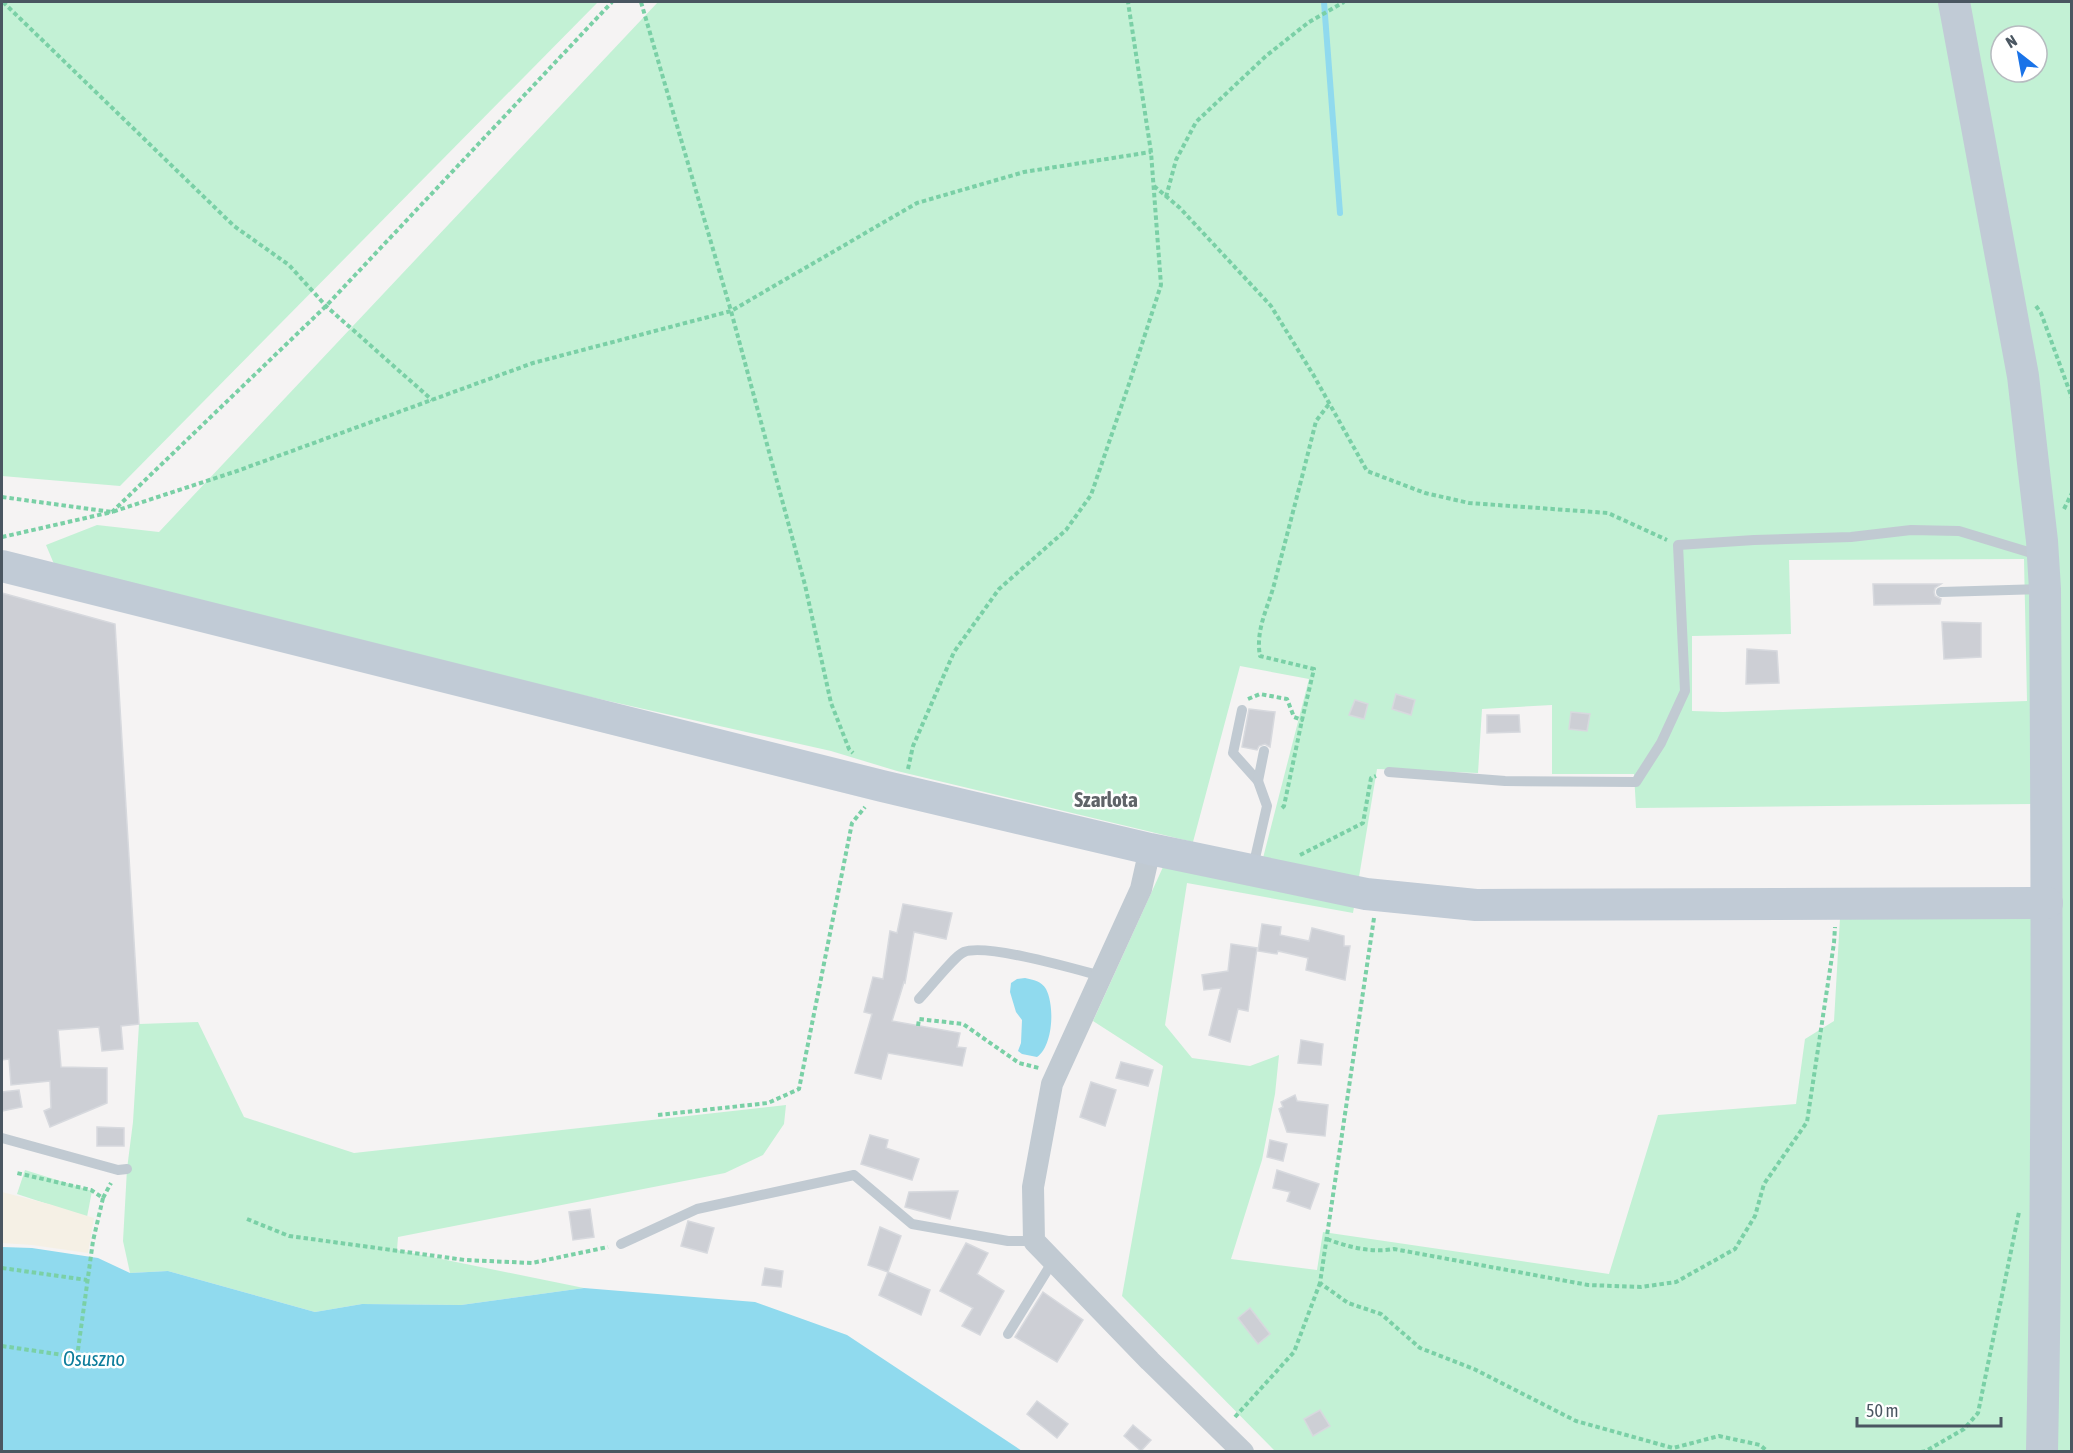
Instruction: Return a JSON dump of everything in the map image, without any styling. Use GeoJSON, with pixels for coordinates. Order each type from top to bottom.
{"type":"FeatureCollection","features":[{"type":"Feature","properties":{"kind":"street"},"geometry":{"type":"LineString","coordinates":[[1954,2],[2023,376],[2043,556],[2047,903],[2047,1233],[2042,1452]]}},
{"type":"Feature","properties":{"kind":"street"},"geometry":{"type":"LineString","coordinates":[[2,566],[893,788],[1150,849],[1366,894],[1476,905],[2047,903]]}},
{"type":"Feature","properties":{"kind":"street"},"geometry":{"type":"LineString","coordinates":[[1150,849],[1141,889],[1052,1084],[1033,1187],[1034,1241],[1149,1361],[1243,1452]]}},
{"type":"Feature","properties":{"kind":"lane"},"geometry":{"type":"LineString","coordinates":[[1389,772],[1505,781],[1636,782],[1661,743],[1685,691],[1678,545],[1851,537],[1911,530],[1959,531],[2043,556]]}},
{"type":"Feature","properties":{"kind":"lane"},"geometry":{"type":"LineString","coordinates":[[1941,592],[2045,590]]}},
{"type":"Feature","properties":{"kind":"lane"},"geometry":{"type":"LineString","coordinates":[[1242,710],[1233,753],[1258,781],[1267,806],[1259,872]]}},
{"type":"Feature","properties":{"kind":"lane"},"geometry":{"type":"LineString","coordinates":[[1258,781],[1264,751]]}},
{"type":"Feature","properties":{"kind":"lane"},"geometry":{"type":"LineString","coordinates":[[919,999],[962,952],[974,950],[1005,953],[1101,976]]}},
{"type":"Feature","properties":{"kind":"lane"},"geometry":{"type":"LineString","coordinates":[[2,1138],[118,1170],[127,1169]]}},
{"type":"Feature","properties":{"kind":"lane"},"geometry":{"type":"LineString","coordinates":[[621,1244],[697,1209],[854,1175],[912,1224],[1008,1241],[1034,1241]]}},
{"type":"Feature","properties":{"kind":"lane"},"geometry":{"type":"LineString","coordinates":[[1008,1334],[1053,1261]]}},
{"type":"Feature","properties":{"kind":"path"},"geometry":{"type":"LineString","coordinates":[[3,2],[234,226],[289,265],[326,306],[432,400]]}},
{"type":"Feature","properties":{"kind":"path"},"geometry":{"type":"LineString","coordinates":[[112,512],[326,306],[612,2]]}},
{"type":"Feature","properties":{"kind":"path"},"geometry":{"type":"LineString","coordinates":[[641,2],[731,310],[805,585],[831,703],[849,749],[856,757]]}},
{"type":"Feature","properties":{"kind":"path"},"geometry":{"type":"LineString","coordinates":[[658,1115],[768,1104],[799,1089],[852,823],[893,788],[954,652],[999,590],[1066,530],[1091,495],[1161,285],[1151,152],[1128,2]]}},
{"type":"Feature","properties":{"kind":"path"},"geometry":{"type":"LineString","coordinates":[[1166,197],[1176,160],[1196,122],[1266,56],[1309,22],[1344,2]]}},
{"type":"Feature","properties":{"kind":"path"},"geometry":{"type":"LineString","coordinates":[[2,537],[112,512],[237,471],[533,363],[731,310],[917,203],[1024,172],[1151,152]]}},
{"type":"Feature","properties":{"kind":"path"},"geometry":{"type":"LineString","coordinates":[[1154,186],[1180,208],[1271,306],[1367,471],[1425,493],[1469,503],[1608,513],[1678,545]]}},
{"type":"Feature","properties":{"kind":"path"},"geometry":{"type":"LineString","coordinates":[[1264,821],[1284,806],[1314,669],[1260,656],[1258,644],[1260,627],[1272,591],[1316,421],[1329,404]]}},
{"type":"Feature","properties":{"kind":"path"},"geometry":{"type":"LineString","coordinates":[[2,497],[112,512]]}},
{"type":"Feature","properties":{"kind":"path"},"geometry":{"type":"LineString","coordinates":[[1242,710],[1247,699],[1260,694],[1287,699],[1294,717],[1302,720]]}},
{"type":"Feature","properties":{"kind":"path"},"geometry":{"type":"LineString","coordinates":[[1259,872],[1363,823],[1371,778],[1389,772]]}},
{"type":"Feature","properties":{"kind":"path"},"geometry":{"type":"LineString","coordinates":[[1327,1239],[1347,1247],[1384,1251],[1394,1249],[1588,1285],[1641,1287],[1676,1282],[1735,1249],[1755,1216],[1764,1184],[1807,1122],[1834,943],[1836,904]]}},
{"type":"Feature","properties":{"kind":"path"},"geometry":{"type":"LineString","coordinates":[[1221,1431],[1294,1352],[1320,1283],[1372,928]]}},
{"type":"Feature","properties":{"kind":"path"},"geometry":{"type":"LineString","coordinates":[[918,1026],[919,1018],[963,1024],[1019,1063],[1057,1072]]}},
{"type":"Feature","properties":{"kind":"path"},"geometry":{"type":"LineString","coordinates":[[16,1173],[91,1190],[103,1198]]}},
{"type":"Feature","properties":{"kind":"path"},"geometry":{"type":"LineString","coordinates":[[2,1346],[77,1357],[93,1241],[106,1193]]}},
{"type":"Feature","properties":{"kind":"path"},"geometry":{"type":"LineString","coordinates":[[1921,1452],[1964,1430],[1978,1413],[2019,1210]]}},
{"type":"Feature","properties":{"kind":"path"},"geometry":{"type":"LineString","coordinates":[[247,1219],[289,1236],[465,1260],[532,1263],[621,1244]]}},
{"type":"Feature","properties":{"kind":"path"},"geometry":{"type":"LineString","coordinates":[[2,1268],[87,1280]]}},
{"type":"Feature","properties":{"kind":"path"},"geometry":{"type":"LineString","coordinates":[[1320,1283],[1348,1303],[1381,1314],[1420,1348],[1474,1369],[1576,1421],[1673,1448],[1719,1436],[1760,1445],[1768,1452]]}},
{"type":"Feature","properties":{"kind":"green space"},"geometry":{"type":"Polygon","coordinates":[[[2,2],[598,2],[120,486],[2,476],[2,2]]]}},
{"type":"Feature","properties":{"kind":"green space"},"geometry":{"type":"Polygon","coordinates":[[[658,2],[2071,2],[2071,1451],[1275,1451],[1122,1296],[1163,1066],[1093,1021],[1163,867],[1263,858],[1309,679],[1240,666],[1193,842],[897,771],[831,751],[555,689],[54,564],[46,545],[97,525],[159,532],[658,2]],[[2024,559],[1789,560],[1791,634],[1692,636],[1692,711],[1723,712],[2027,701],[2024,559]],[[1552,705],[1482,709],[1478,773],[1377,769],[1353,913],[1187,883],[1165,1025],[1192,1058],[1250,1066],[1279,1055],[1275,1094],[1262,1160],[1231,1259],[1317,1270],[1323,1232],[1609,1274],[1658,1115],[1796,1104],[1805,1039],[1834,1021],[1840,918],[2034,916],[2032,804],[1636,808],[1634,774],[1552,774],[1552,705]]]}},
{"type":"Feature","properties":{"kind":"green space"},"geometry":{"type":"Polygon","coordinates":[[[198,1022],[244,1117],[354,1153],[786,1105],[784,1124],[763,1155],[725,1173],[398,1237],[397,1250],[584,1288],[461,1305],[362,1304],[315,1312],[168,1271],[130,1273],[123,1241],[139,1024],[198,1022]]]}},
{"type":"Feature","properties":{"kind":"green space"},"geometry":{"type":"Polygon","coordinates":[[[25,1170],[92,1191],[87,1217],[17,1194],[25,1170]]]}},
{"type":"Feature","properties":{"kind":"sand"},"geometry":{"type":"Polygon","coordinates":[[[2,1192],[94,1218],[88,1253],[2,1243],[2,1192]]]}},
{"type":"Feature","properties":{"kind":"water"},"geometry":{"type":"Polygon","coordinates":[[[1025,978],[1037,981],[1044,986],[1051,1005],[1049,1035],[1042,1052],[1037,1057],[1018,1051],[1021,1043],[1022,1020],[1016,1012],[1010,992],[1011,983],[1025,978]]]}},
{"type":"Feature","properties":{"kind":"water","name":"Osuszno"},"geometry":{"type":"Polygon","coordinates":[[[2,1247],[32,1248],[98,1258],[130,1273],[168,1271],[315,1312],[362,1304],[461,1305],[584,1288],[755,1302],[847,1335],[1022,1451],[2,1451],[2,1247]]]}},
{"type":"Feature","properties":{"kind":"building"},"geometry":{"type":"Polygon","coordinates":[[[1873,584],[1941,584],[1935,588],[1934,592],[1935,596],[1941,599],[1940,604],[1874,605],[1873,584]]]}},
{"type":"Feature","properties":{"kind":"building"},"geometry":{"type":"Polygon","coordinates":[[[2,593],[115,624],[139,1024],[121,1026],[123,1049],[102,1051],[99,1027],[58,1030],[61,1067],[107,1068],[107,1103],[50,1127],[44,1111],[51,1108],[50,1081],[11,1085],[9,1059],[2,1060],[2,593]]]}},
{"type":"Feature","properties":{"kind":"building"},"geometry":{"type":"Polygon","coordinates":[[[1942,622],[1981,623],[1981,657],[1944,659],[1942,622]]]}},
{"type":"Feature","properties":{"kind":"building"},"geometry":{"type":"Polygon","coordinates":[[[1747,649],[1777,651],[1779,683],[1746,684],[1747,649]]]}},
{"type":"Feature","properties":{"kind":"building"},"geometry":{"type":"Polygon","coordinates":[[[1396,694],[1415,700],[1411,715],[1392,709],[1396,694]]]}},
{"type":"Feature","properties":{"kind":"building"},"geometry":{"type":"Polygon","coordinates":[[[1355,700],[1368,704],[1364,719],[1349,715],[1355,700]]]}},
{"type":"Feature","properties":{"kind":"building"},"geometry":{"type":"Polygon","coordinates":[[[1249,709],[1275,712],[1270,747],[1265,744],[1259,746],[1257,750],[1242,747],[1249,709]]]}},
{"type":"Feature","properties":{"kind":"building"},"geometry":{"type":"Polygon","coordinates":[[[1571,712],[1590,714],[1587,731],[1569,729],[1571,712]]]}},
{"type":"Feature","properties":{"kind":"building"},"geometry":{"type":"Polygon","coordinates":[[[1487,715],[1519,715],[1520,732],[1487,733],[1487,715]]]}},
{"type":"Feature","properties":{"kind":"building"},"geometry":{"type":"Polygon","coordinates":[[[903,904],[952,913],[946,939],[914,932],[905,983],[892,1021],[960,1033],[957,1047],[966,1048],[962,1066],[888,1053],[881,1079],[855,1073],[872,1014],[864,1012],[873,977],[883,979],[890,931],[897,933],[903,904]]]}},
{"type":"Feature","properties":{"kind":"building"},"geometry":{"type":"Polygon","coordinates":[[[1262,924],[1281,927],[1280,935],[1309,941],[1312,928],[1344,936],[1344,946],[1350,946],[1345,980],[1306,970],[1308,958],[1278,951],[1277,954],[1258,951],[1262,924]]]}},
{"type":"Feature","properties":{"kind":"building"},"geometry":{"type":"Polygon","coordinates":[[[1231,944],[1257,948],[1248,1011],[1238,1009],[1230,1042],[1209,1035],[1221,988],[1204,990],[1202,975],[1228,971],[1231,944]]]}},
{"type":"Feature","properties":{"kind":"building"},"geometry":{"type":"Polygon","coordinates":[[[1301,1040],[1323,1044],[1321,1065],[1298,1063],[1301,1040]]]}},
{"type":"Feature","properties":{"kind":"building"},"geometry":{"type":"Polygon","coordinates":[[[1121,1062],[1153,1070],[1148,1086],[1116,1078],[1121,1062]]]}},
{"type":"Feature","properties":{"kind":"building"},"geometry":{"type":"Polygon","coordinates":[[[1091,1082],[1116,1090],[1105,1126],[1080,1117],[1091,1082]]]}},
{"type":"Feature","properties":{"kind":"building"},"geometry":{"type":"Polygon","coordinates":[[[19,1090],[22,1107],[2,1111],[2,1092],[19,1090]]]}},
{"type":"Feature","properties":{"kind":"building"},"geometry":{"type":"Polygon","coordinates":[[[1295,1095],[1297,1101],[1328,1105],[1325,1136],[1287,1132],[1279,1109],[1283,1107],[1281,1102],[1295,1095]]]}},
{"type":"Feature","properties":{"kind":"building"},"geometry":{"type":"Polygon","coordinates":[[[97,1127],[124,1128],[124,1146],[97,1146],[97,1127]]]}},
{"type":"Feature","properties":{"kind":"building"},"geometry":{"type":"Polygon","coordinates":[[[870,1135],[888,1140],[886,1148],[919,1159],[912,1180],[861,1164],[870,1135]]]}},
{"type":"Feature","properties":{"kind":"building"},"geometry":{"type":"Polygon","coordinates":[[[1270,1140],[1287,1144],[1283,1161],[1267,1157],[1270,1140]]]}},
{"type":"Feature","properties":{"kind":"building"},"geometry":{"type":"Polygon","coordinates":[[[1277,1170],[1319,1184],[1310,1209],[1287,1201],[1290,1192],[1273,1188],[1277,1170]]]}},
{"type":"Feature","properties":{"kind":"building"},"geometry":{"type":"Polygon","coordinates":[[[958,1191],[950,1219],[905,1207],[909,1192],[958,1191]]]}},
{"type":"Feature","properties":{"kind":"building"},"geometry":{"type":"Polygon","coordinates":[[[590,1209],[594,1237],[573,1240],[569,1212],[590,1209]]]}},
{"type":"Feature","properties":{"kind":"building"},"geometry":{"type":"Polygon","coordinates":[[[688,1221],[714,1228],[707,1253],[681,1246],[688,1221]]]}},
{"type":"Feature","properties":{"kind":"building"},"geometry":{"type":"Polygon","coordinates":[[[880,1227],[901,1236],[888,1272],[868,1265],[880,1227]]]}},
{"type":"Feature","properties":{"kind":"building"},"geometry":{"type":"Polygon","coordinates":[[[966,1243],[988,1253],[977,1274],[1004,1291],[980,1335],[962,1326],[973,1308],[940,1291],[966,1243]]]}},
{"type":"Feature","properties":{"kind":"building"},"geometry":{"type":"Polygon","coordinates":[[[765,1268],[783,1271],[781,1287],[762,1285],[765,1268]]]}},
{"type":"Feature","properties":{"kind":"building"},"geometry":{"type":"Polygon","coordinates":[[[888,1272],[930,1290],[921,1315],[879,1295],[888,1272]]]}},
{"type":"Feature","properties":{"kind":"building"},"geometry":{"type":"Polygon","coordinates":[[[1043,1292],[1083,1320],[1057,1362],[1015,1337],[1043,1292]]]}},
{"type":"Feature","properties":{"kind":"building"},"geometry":{"type":"Polygon","coordinates":[[[1250,1308],[1270,1334],[1258,1344],[1238,1318],[1250,1308]]]}},
{"type":"Feature","properties":{"kind":"building"},"geometry":{"type":"Polygon","coordinates":[[[1037,1401],[1068,1424],[1057,1438],[1027,1414],[1037,1401]]]}},
{"type":"Feature","properties":{"kind":"building"},"geometry":{"type":"Polygon","coordinates":[[[1320,1410],[1330,1426],[1313,1436],[1304,1419],[1320,1410]]]}},
{"type":"Feature","properties":{"kind":"building"},"geometry":{"type":"Polygon","coordinates":[[[1133,1425],[1151,1440],[1141,1451],[1124,1436],[1133,1425]]]}},
{"type":"Feature","properties":{"kind":"waterway"},"geometry":{"type":"LineString","coordinates":[[1324,2],[1340,213]]}},
{"type":"Feature","properties":{"kind":"district","name":"Szarlota"},"geometry":{"type":"Point","coordinates":[1106,799]}}]}
